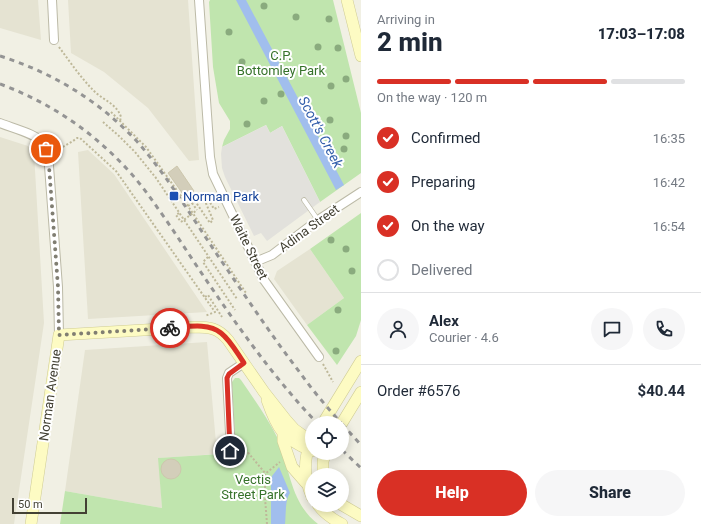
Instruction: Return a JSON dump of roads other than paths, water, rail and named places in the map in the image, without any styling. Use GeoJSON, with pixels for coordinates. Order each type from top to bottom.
{"type":"FeatureCollection","features":[{"type":"Feature","properties":{"kind":"street"},"geometry":{"type":"LineString","coordinates":[[52,0],[54,40]]}},
{"type":"Feature","properties":{"kind":"street","name":"Waite Street"},"geometry":{"type":"LineString","coordinates":[[199,0],[212,125],[210,157],[213,174],[268,286],[319,357]]}},
{"type":"Feature","properties":{"kind":"street"},"geometry":{"type":"LineString","coordinates":[[347,0],[361,56]]}},
{"type":"Feature","properties":{"kind":"street","name":"Norman Avenue"},"geometry":{"type":"LineString","coordinates":[[0,123],[37,137],[41,140],[45,145],[49,166],[58,287],[59,335],[31,524]]}},
{"type":"Feature","properties":{"kind":"street","name":"Adina Street"},"geometry":{"type":"LineString","coordinates":[[255,262],[272,255],[318,220],[361,192]]}},
{"type":"Feature","properties":{"kind":"street"},"geometry":{"type":"LineString","coordinates":[[59,335],[194,327],[214,328],[225,336],[264,392],[290,425],[305,439]]}},
{"type":"Feature","properties":{"kind":"street"},"geometry":{"type":"LineString","coordinates":[[327,416],[361,361]]}},
{"type":"Feature","properties":{"kind":"street"},"geometry":{"type":"LineString","coordinates":[[230,447],[227,378],[229,374],[244,363]]}},
{"type":"Feature","properties":{"kind":"street"},"geometry":{"type":"LineString","coordinates":[[264,392],[273,418],[283,434],[294,443],[305,446]]}},
{"type":"Feature","properties":{"kind":"street"},"geometry":{"type":"LineString","coordinates":[[346,416],[361,392]]}},
{"type":"Feature","properties":{"kind":"street"},"geometry":{"type":"LineString","coordinates":[[283,434],[292,466],[305,482]]}},
{"type":"Feature","properties":{"kind":"street"},"geometry":{"type":"LineString","coordinates":[[349,509],[361,516]]}},
{"type":"Feature","properties":{"kind":"street"},"geometry":{"type":"LineString","coordinates":[[324,512],[342,524]]}},
{"type":"Feature","properties":{"kind":"lane"},"geometry":{"type":"LineString","coordinates":[[304,200],[318,220]]}},
{"type":"Feature","properties":{"kind":"water"},"geometry":{"type":"Polygon","coordinates":[[[236,0],[246,0],[344,185],[336,190],[236,0]]]}},
{"type":"Feature","properties":{"kind":"water"},"geometry":{"type":"Polygon","coordinates":[[[279,467],[290,493],[286,503],[285,524],[271,524],[271,483],[272,476],[279,467]]]}},
{"type":"Feature","properties":{"kind":"railway"},"geometry":{"type":"LineString","coordinates":[[0,56],[39,71],[76,91],[111,116],[141,146],[171,185],[279,344],[310,387],[335,416]]}},
{"type":"Feature","properties":{"kind":"railway"},"geometry":{"type":"LineString","coordinates":[[0,84],[36,100],[69,119],[114,155],[142,186],[248,340],[274,374],[310,416]]}},
{"type":"Feature","properties":{"kind":"railway"},"geometry":{"type":"LineString","coordinates":[[349,432],[361,445]]}},
{"type":"Feature","properties":{"kind":"railway"},"geometry":{"type":"LineString","coordinates":[[349,457],[361,468]]}},
{"type":"Feature","properties":{"kind":"place","name":"Norman Park"},"geometry":{"type":"Point","coordinates":[174,196]}},
{"type":"Feature","properties":{"kind":"park label","name":"C.P. Bottomley Park"},"geometry":{"type":"Point","coordinates":[281,62]}},
{"type":"Feature","properties":{"kind":"park label","name":"Vectis Street Park"},"geometry":{"type":"Point","coordinates":[253,486]}},
{"type":"Feature","properties":{"kind":"water label","name":"Scott's Creek"},"geometry":{"type":"Point","coordinates":[321,132]}}]}
